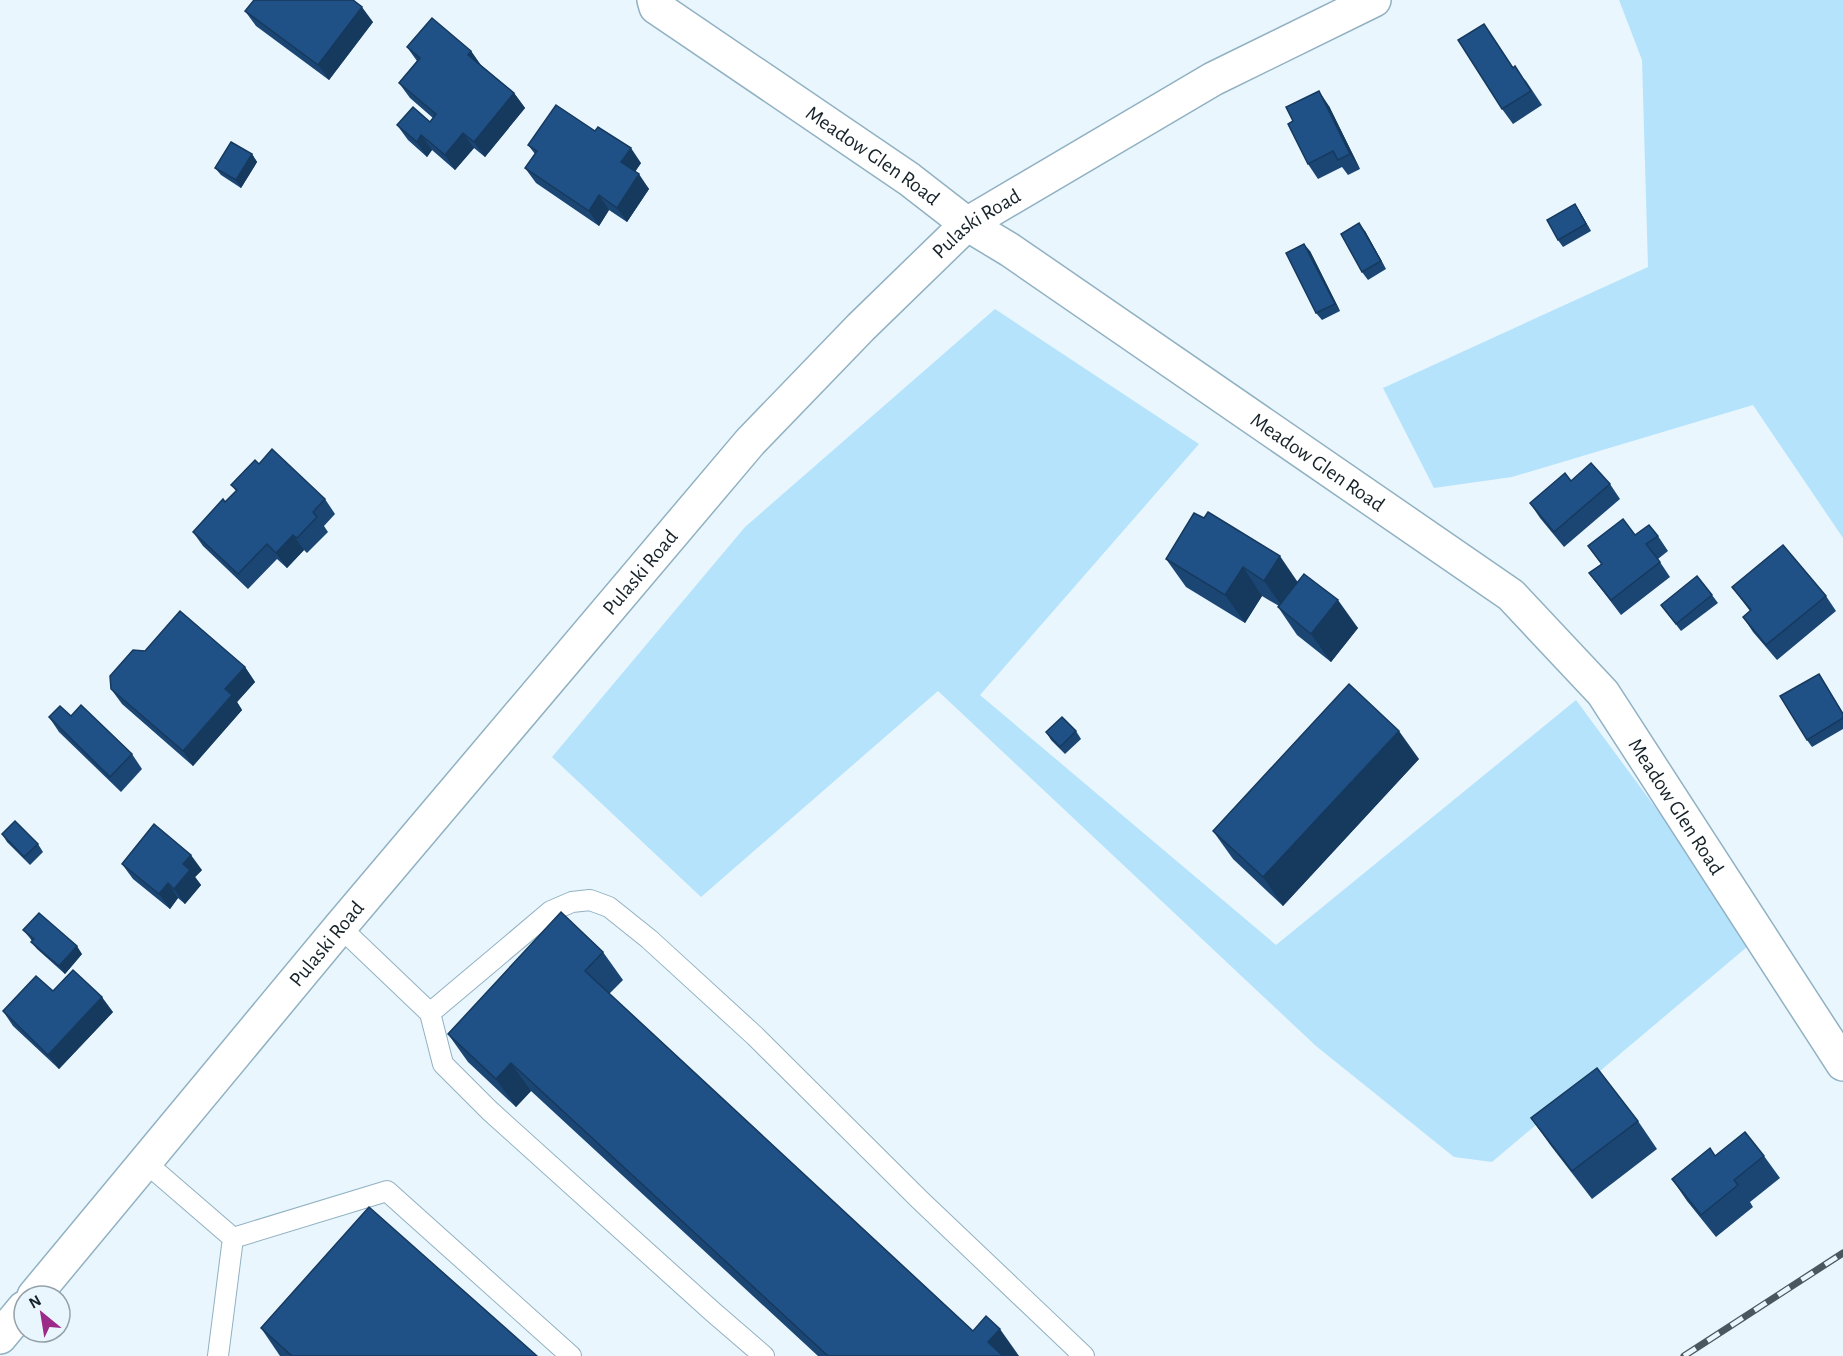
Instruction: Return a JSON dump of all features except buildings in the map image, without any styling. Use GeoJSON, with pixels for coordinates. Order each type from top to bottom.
{"type":"FeatureCollection","features":[{"type":"Feature","properties":{"kind":"main road","name":"Pulaski Road"},"geometry":{"type":"LineString","coordinates":[[44,1284],[340,927],[750,442],[861,327],[967,225],[1213,79],[1374,0]]}},
{"type":"Feature","properties":{"kind":"main road","name":"Meadow Glen Road"},"geometry":{"type":"LineString","coordinates":[[652,2],[909,179],[967,225],[1010,250],[1511,595],[1603,693],[1843,1064]]}},
{"type":"Feature","properties":{"kind":"main road"},"geometry":{"type":"LineString","coordinates":[[0,1337],[12,1322]]}},
{"type":"Feature","properties":{"kind":"lane"},"geometry":{"type":"LineString","coordinates":[[430,1012],[550,911],[572,902],[590,900],[609,907],[649,939],[755,1036],[920,1200],[1084,1356]]}},
{"type":"Feature","properties":{"kind":"lane"},"geometry":{"type":"LineString","coordinates":[[340,927],[430,1012],[443,1064],[490,1111],[764,1356]]}},
{"type":"Feature","properties":{"kind":"lane"},"geometry":{"type":"LineString","coordinates":[[145,1162],[233,1238]]}},
{"type":"Feature","properties":{"kind":"lane"},"geometry":{"type":"LineString","coordinates":[[233,1238],[387,1191],[571,1356]]}},
{"type":"Feature","properties":{"kind":"lane"},"geometry":{"type":"LineString","coordinates":[[218,1356],[233,1238]]}},
{"type":"Feature","properties":{"kind":"shaded area"},"geometry":{"type":"Polygon","coordinates":[[[1619,0],[1843,0],[1843,538],[1753,405],[1512,477],[1434,488],[1383,388],[1648,267],[1642,60],[1619,0]]]}},
{"type":"Feature","properties":{"kind":"shaded area"},"geometry":{"type":"Polygon","coordinates":[[[995,309],[1199,444],[980,695],[1276,945],[1576,700],[1754,941],[1492,1162],[1454,1157],[1316,1046],[938,691],[701,897],[552,757],[745,527],[995,309]]]}},
{"type":"Feature","properties":{"kind":"railway"},"geometry":{"type":"LineString","coordinates":[[1684,1356],[1843,1253]]}}]}
